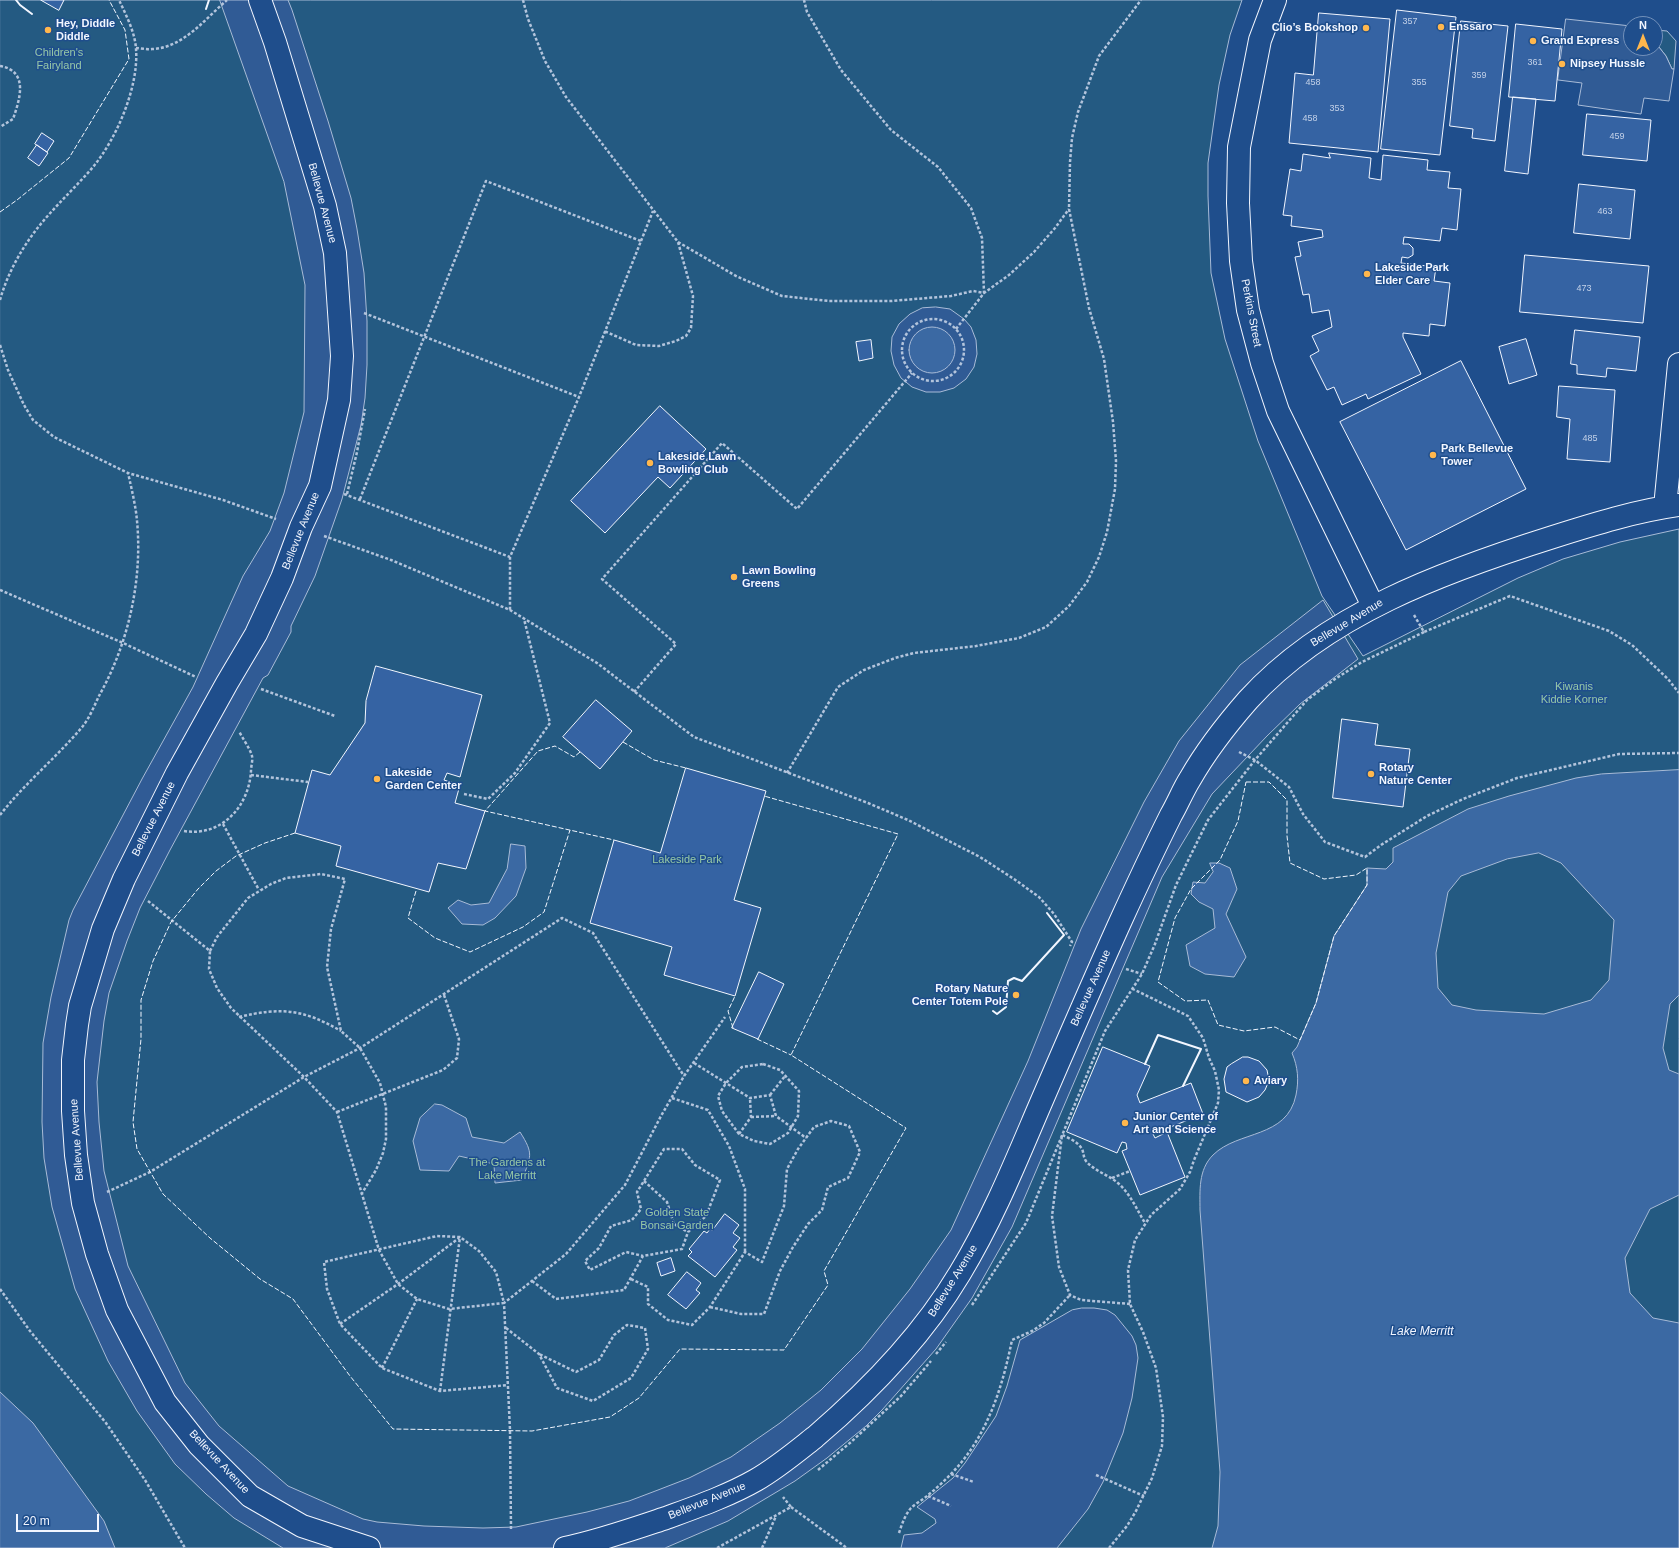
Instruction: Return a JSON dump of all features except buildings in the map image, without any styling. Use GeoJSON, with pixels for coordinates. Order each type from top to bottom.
{"type":"FeatureCollection","features":[{"type":"Feature","properties":{"kind":"street","name":"Bellevue Avenue"},"geometry":{"type":"LineString","coordinates":[[260,0],[275,42],[325,206],[335,253],[340,306],[342,356],[339,400],[320,486],[282,578],[256,634],[177,773],[124,879],[103,928],[80,1006],[74,1060],[73,1111],[76,1155],[83,1203],[98,1254],[118,1310],[166,1402],[199,1445],[250,1496],[302,1526],[369,1548]]}},
{"type":"Feature","properties":{"kind":"street","name":"Perkins Street"},"geometry":{"type":"LineString","coordinates":[[1274,0],[1260,40],[1239,147],[1238,203],[1241,261],[1248,310],[1262,363],[1278,411],[1372,606]]}},
{"type":"Feature","properties":{"kind":"street"},"geometry":{"type":"LineString","coordinates":[[1672,506],[1679,364]]}},
{"type":"Feature","properties":{"kind":"street","name":"Bellevue Avenue"},"geometry":{"type":"LineString","coordinates":[[564,1548],[635,1528],[696,1507],[755,1480],[792,1456],[844,1412],[885,1370],[927,1322],[959,1275],[984,1229],[1012,1170],[1137,884],[1190,779],[1218,737],[1250,698],[1283,666],[1321,637],[1372,606],[1403,593],[1513,549],[1609,520],[1672,506]]}},
{"type":"Feature","properties":{"kind":"path"},"geometry":{"type":"LineString","coordinates":[[0,300],[6,280],[35,231],[94,165],[112,137],[129,102],[136,73],[136,48],[129,23],[119,0]]}},
{"type":"Feature","properties":{"kind":"path"},"geometry":{"type":"LineString","coordinates":[[136,48],[152,49],[169,46],[192,32],[227,0]]}},
{"type":"Feature","properties":{"kind":"path"},"geometry":{"type":"LineString","coordinates":[[523,0],[528,19],[545,61],[566,97],[678,242],[736,276],[782,296],[829,300],[891,302],[951,296],[973,291],[984,293]]}},
{"type":"Feature","properties":{"kind":"path"},"geometry":{"type":"LineString","coordinates":[[804,0],[807,12],[841,70],[891,130],[938,167],[971,208],[982,238],[984,293]]}},
{"type":"Feature","properties":{"kind":"path"},"geometry":{"type":"LineString","coordinates":[[787,773],[838,687],[879,664],[914,653],[976,646],[1019,638],[1046,627],[1069,606],[1087,582],[1099,557],[1107,532],[1115,489],[1116,461],[1113,422],[1104,359],[1089,308],[1069,209],[1072,138],[1086,89],[1099,56],[1141,0]]}},
{"type":"Feature","properties":{"kind":"path"},"geometry":{"type":"LineString","coordinates":[[0,66],[9,68],[16,73],[20,85],[18,104],[13,120],[0,127]]}},
{"type":"Feature","properties":{"kind":"path"},"geometry":{"type":"LineString","coordinates":[[360,499],[486,181],[641,241]]}},
{"type":"Feature","properties":{"kind":"path"},"geometry":{"type":"LineString","coordinates":[[956,328],[984,293],[1009,275],[1034,252],[1069,209]]}},
{"type":"Feature","properties":{"kind":"path"},"geometry":{"type":"LineString","coordinates":[[510,610],[510,557],[579,397],[653,211]]}},
{"type":"Feature","properties":{"kind":"path"},"geometry":{"type":"LineString","coordinates":[[604,331],[636,345],[659,346],[676,341],[686,336],[691,328],[693,296],[678,242]]}},
{"type":"Feature","properties":{"kind":"path"},"geometry":{"type":"LineString","coordinates":[[340,306],[371,315],[579,397]]}},
{"type":"Feature","properties":{"kind":"path"},"geometry":{"type":"LineString","coordinates":[[925,319],[938,319],[948,322],[956,328],[962,338],[964,348],[964,356],[960,366],[952,374],[940,380],[930,381],[919,378],[912,373],[905,364],[902,350],[903,339],[907,332],[915,324],[925,319]]}},
{"type":"Feature","properties":{"kind":"path"},"geometry":{"type":"LineString","coordinates":[[0,344],[11,377],[24,405],[33,420],[54,437],[128,473],[223,500],[275,518]]}},
{"type":"Feature","properties":{"kind":"path"},"geometry":{"type":"LineString","coordinates":[[634,692],[676,644],[602,579],[722,443],[797,509],[912,373]]}},
{"type":"Feature","properties":{"kind":"path"},"geometry":{"type":"LineString","coordinates":[[0,815],[12,800],[52,760],[84,724],[109,679],[123,643],[135,593],[138,543],[136,511],[128,473]]}},
{"type":"Feature","properties":{"kind":"path"},"geometry":{"type":"LineString","coordinates":[[320,486],[360,499],[510,557]]}},
{"type":"Feature","properties":{"kind":"path"},"geometry":{"type":"LineString","coordinates":[[329,538],[391,560],[510,610],[597,663],[694,737],[908,820],[980,857],[1039,897],[1054,914],[1072,942],[1070,946]]}},
{"type":"Feature","properties":{"kind":"path"},"geometry":{"type":"LineString","coordinates":[[0,590],[123,643],[196,677]]}},
{"type":"Feature","properties":{"kind":"path"},"geometry":{"type":"LineString","coordinates":[[1403,593],[1424,632]]}},
{"type":"Feature","properties":{"kind":"path"},"geometry":{"type":"LineString","coordinates":[[1125,1001],[1142,974],[1155,944],[1176,885],[1208,820],[1255,760],[1307,700],[1335,679],[1362,662],[1424,632],[1510,596],[1609,631],[1632,645],[1668,679],[1679,693]]}},
{"type":"Feature","properties":{"kind":"path"},"geometry":{"type":"LineString","coordinates":[[464,794],[488,799],[515,773],[550,723],[524,619]]}},
{"type":"Feature","properties":{"kind":"path"},"geometry":{"type":"LineString","coordinates":[[261,689],[335,716]]}},
{"type":"Feature","properties":{"kind":"path"},"geometry":{"type":"LineString","coordinates":[[184,831],[208,829],[223,824],[236,811],[250,786],[252,755],[239,731]]}},
{"type":"Feature","properties":{"kind":"path"},"geometry":{"type":"LineString","coordinates":[[1218,737],[1243,754],[1255,760],[1289,787],[1303,814],[1325,842],[1365,858],[1381,845],[1427,816],[1463,799],[1516,778],[1619,754],[1679,753]]}},
{"type":"Feature","properties":{"kind":"path"},"geometry":{"type":"LineString","coordinates":[[251,774],[308,782]]}},
{"type":"Feature","properties":{"kind":"path"},"geometry":{"type":"LineString","coordinates":[[223,824],[259,890]]}},
{"type":"Feature","properties":{"kind":"path"},"geometry":{"type":"LineString","coordinates":[[341,1031],[327,968],[331,929],[345,880],[321,874],[301,875],[286,878],[259,890],[248,898],[212,944],[210,951],[210,969],[217,988],[239,1017],[304,1078],[337,1112],[379,1250],[398,1284],[418,1299],[450,1309],[504,1303],[566,1254],[625,1185],[684,1076],[725,1017]]}},
{"type":"Feature","properties":{"kind":"path"},"geometry":{"type":"LineString","coordinates":[[148,901],[210,951]]}},
{"type":"Feature","properties":{"kind":"path"},"geometry":{"type":"LineString","coordinates":[[83,1203],[150,1172],[304,1078],[360,1048],[562,918],[593,933],[684,1076]]}},
{"type":"Feature","properties":{"kind":"path"},"geometry":{"type":"LineString","coordinates":[[1126,968],[1142,974]]}},
{"type":"Feature","properties":{"kind":"path"},"geometry":{"type":"LineString","coordinates":[[1109,1548],[1127,1526],[1144,1496],[1152,1478],[1162,1446],[1163,1417],[1156,1368],[1143,1332],[1130,1304],[1128,1270],[1135,1240],[1145,1223],[1180,1189],[1190,1172],[1218,1103],[1219,1090],[1215,1071],[1203,1038],[1188,1016],[1133,989]]}},
{"type":"Feature","properties":{"kind":"path"},"geometry":{"type":"LineString","coordinates":[[337,1112],[443,1070],[457,1058],[459,1039],[444,995]]}},
{"type":"Feature","properties":{"kind":"path"},"geometry":{"type":"LineString","coordinates":[[239,1017],[273,1011],[307,1015],[341,1031],[360,1048],[380,1083],[384,1094],[387,1127],[383,1153],[376,1170],[362,1195]]}},
{"type":"Feature","properties":{"kind":"path"},"geometry":{"type":"LineString","coordinates":[[694,1063],[750,1098],[770,1095],[785,1076]]}},
{"type":"Feature","properties":{"kind":"path"},"geometry":{"type":"LineString","coordinates":[[763,1064],[780,1070],[799,1091],[798,1116],[788,1133],[770,1144],[754,1141],[739,1134],[722,1111],[718,1096],[726,1083],[742,1067],[763,1064]]}},
{"type":"Feature","properties":{"kind":"path"},"geometry":{"type":"LineString","coordinates":[[770,1095],[776,1116]]}},
{"type":"Feature","properties":{"kind":"path"},"geometry":{"type":"LineString","coordinates":[[631,1279],[648,1287],[648,1304],[668,1320],[692,1325],[710,1307],[745,1252],[745,1189],[729,1146],[708,1110],[672,1098]]}},
{"type":"Feature","properties":{"kind":"path"},"geometry":{"type":"LineString","coordinates":[[739,1134],[751,1117],[750,1098]]}},
{"type":"Feature","properties":{"kind":"path"},"geometry":{"type":"LineString","coordinates":[[751,1117],[776,1116],[806,1138]]}},
{"type":"Feature","properties":{"kind":"path"},"geometry":{"type":"LineString","coordinates":[[710,1307],[741,1314],[764,1314],[780,1271],[793,1247],[808,1224],[822,1210],[828,1188],[848,1178],[860,1152],[849,1126],[831,1121],[814,1126],[798,1148],[787,1169],[784,1206],[762,1262],[745,1252]]}},
{"type":"Feature","properties":{"kind":"path"},"geometry":{"type":"LineString","coordinates":[[1130,1304],[1081,1300],[1070,1295],[1059,1267],[1052,1216],[1062,1135],[1077,1144],[1082,1149],[1085,1160],[1120,1185],[1130,1197],[1145,1223]]}},
{"type":"Feature","properties":{"kind":"path"},"geometry":{"type":"LineString","coordinates":[[664,1148],[682,1149],[695,1166],[720,1180],[706,1216],[688,1232],[682,1249],[643,1256],[626,1252],[590,1270],[585,1261],[599,1248],[611,1226],[632,1220],[641,1209],[637,1192],[664,1148]]}},
{"type":"Feature","properties":{"kind":"path"},"geometry":{"type":"LineString","coordinates":[[1112,1178],[1130,1171]]}},
{"type":"Feature","properties":{"kind":"path"},"geometry":{"type":"LineString","coordinates":[[644,1181],[667,1202],[674,1224],[688,1232]]}},
{"type":"Feature","properties":{"kind":"path"},"geometry":{"type":"LineString","coordinates":[[508,1385],[440,1391],[382,1368],[340,1324],[327,1289],[324,1262],[438,1236],[460,1238],[479,1251],[496,1272],[504,1303],[506,1328],[508,1385],[511,1529]]}},
{"type":"Feature","properties":{"kind":"path"},"geometry":{"type":"LineString","coordinates":[[340,1324],[398,1284],[460,1238]]}},
{"type":"Feature","properties":{"kind":"path"},"geometry":{"type":"LineString","coordinates":[[440,1391],[460,1238]]}},
{"type":"Feature","properties":{"kind":"path"},"geometry":{"type":"LineString","coordinates":[[532,1280],[556,1299],[624,1290],[643,1256]]}},
{"type":"Feature","properties":{"kind":"path"},"geometry":{"type":"LineString","coordinates":[[0,1289],[30,1330],[106,1423],[145,1480],[186,1548]]}},
{"type":"Feature","properties":{"kind":"path"},"geometry":{"type":"LineString","coordinates":[[899,1533],[912,1506],[928,1496],[966,1457],[991,1416],[1003,1380],[1012,1340],[1032,1331],[1044,1323],[1070,1295]]}},
{"type":"Feature","properties":{"kind":"path"},"geometry":{"type":"LineString","coordinates":[[382,1368],[418,1299]]}},
{"type":"Feature","properties":{"kind":"path"},"geometry":{"type":"LineString","coordinates":[[506,1328],[539,1354],[576,1372],[599,1360],[614,1335],[627,1326],[645,1328],[648,1349],[631,1378],[593,1401],[557,1388],[539,1354]]}},
{"type":"Feature","properties":{"kind":"path"},"geometry":{"type":"LineString","coordinates":[[951,1474],[974,1482]]}},
{"type":"Feature","properties":{"kind":"path"},"geometry":{"type":"LineString","coordinates":[[1096,1475],[1144,1496]]}},
{"type":"Feature","properties":{"kind":"path"},"geometry":{"type":"LineString","coordinates":[[928,1496],[951,1506]]}},
{"type":"Feature","properties":{"kind":"path"},"geometry":{"type":"LineString","coordinates":[[783,1497],[791,1507],[847,1548]]}},
{"type":"Feature","properties":{"kind":"path"},"geometry":{"type":"LineString","coordinates":[[717,1548],[791,1507]]}},
{"type":"Feature","properties":{"kind":"path"},"geometry":{"type":"LineString","coordinates":[[762,1548],[776,1516]]}},
{"type":"Feature","properties":{"kind":"green space","name":"Lakeside Park"},"geometry":{"type":"Polygon","coordinates":[[[0,0],[1242,0],[1230,35],[1219,85],[1208,163],[1211,273],[1225,339],[1258,441],[1322,596],[1363,656],[1518,578],[1563,559],[1620,542],[1679,529],[1679,1548],[0,1548],[0,0]]]}},
{"type":"Feature","properties":{"kind":"green space"},"geometry":{"type":"Polygon","coordinates":[[[1663,31],[1667,31],[1676,41],[1674,69],[1672,69],[1663,52],[1663,31]]]}},
{"type":"Feature","properties":{"kind":"shaded area"},"geometry":{"type":"Polygon","coordinates":[[[220,0],[288,0],[292,10],[351,198],[357,229],[364,273],[367,321],[365,398],[361,425],[342,499],[315,576],[291,626],[291,632],[268,675],[263,678],[170,850],[140,908],[127,941],[109,993],[104,1021],[97,1082],[104,1171],[128,1266],[185,1383],[219,1426],[288,1486],[363,1519],[377,1522],[424,1526],[483,1528],[516,1527],[587,1512],[629,1501],[689,1478],[731,1457],[780,1423],[821,1390],[862,1349],[910,1289],[951,1230],[1028,1061],[1081,929],[1144,802],[1179,741],[1240,665],[1323,600],[1358,659],[1300,704],[1267,736],[1212,794],[1162,877],[1012,1227],[972,1298],[936,1349],[866,1426],[827,1458],[795,1481],[728,1521],[665,1548],[283,1548],[234,1518],[206,1494],[175,1464],[137,1411],[108,1361],[75,1289],[52,1207],[44,1158],[42,1122],[43,1043],[51,997],[69,920],[142,779],[193,687],[243,576],[270,531],[284,493],[304,412],[305,285],[284,182],[220,0]]]}},
{"type":"Feature","properties":{"kind":"shaded area"},"geometry":{"type":"Polygon","coordinates":[[[1566,19],[1623,25],[1623,56],[1663,56],[1663,52],[1672,69],[1674,69],[1669,101],[1644,98],[1641,114],[1578,105],[1582,83],[1558,80],[1566,19]]]}},
{"type":"Feature","properties":{"kind":"shaded area"},"geometry":{"type":"Polygon","coordinates":[[[936,307],[950,309],[964,319],[971,327],[976,340],[977,354],[974,367],[966,379],[954,388],[940,392],[926,392],[912,387],[901,378],[894,365],[891,351],[892,337],[899,324],[910,314],[922,308],[936,307]]]}},
{"type":"Feature","properties":{"kind":"shaded area"},"geometry":{"type":"Polygon","coordinates":[[[1082,1308],[1107,1310],[1115,1315],[1132,1336],[1136,1345],[1138,1358],[1132,1398],[1123,1433],[1103,1482],[1088,1509],[1057,1548],[901,1548],[904,1535],[922,1533],[936,1523],[935,1519],[917,1507],[953,1478],[965,1463],[996,1416],[1007,1386],[1020,1340],[1072,1310],[1082,1308]]]}},
{"type":"Feature","properties":{"kind":"water"},"geometry":{"type":"Polygon","coordinates":[[[932,327],[945,331],[951,337],[955,350],[951,363],[945,369],[932,373],[919,369],[913,363],[909,350],[913,337],[919,331],[932,327]]]}},
{"type":"Feature","properties":{"kind":"water","name":"Lake Merritt"},"geometry":{"type":"Polygon","coordinates":[[[1679,770],[1679,995],[1670,1004],[1663,1048],[1669,1070],[1679,1074],[1679,1195],[1650,1209],[1625,1258],[1630,1293],[1653,1318],[1679,1323],[1679,1548],[1212,1548],[1218,1526],[1220,1472],[1200,1210],[1202,1174],[1208,1161],[1223,1147],[1272,1127],[1283,1119],[1291,1109],[1296,1095],[1298,1079],[1296,1063],[1292,1053],[1297,1047],[1316,1003],[1334,936],[1367,885],[1367,868],[1386,869],[1393,862],[1393,848],[1468,809],[1576,778],[1601,774],[1679,770]],[[1539,853],[1507,859],[1461,876],[1448,892],[1436,953],[1438,988],[1452,1005],[1476,1010],[1544,1014],[1591,1000],[1609,980],[1614,920],[1561,863],[1539,853]]]}},
{"type":"Feature","properties":{"kind":"water"},"geometry":{"type":"Polygon","coordinates":[[[511,844],[525,846],[526,868],[516,896],[495,918],[483,925],[462,924],[448,908],[458,900],[471,905],[489,903],[507,869],[511,844]]]}},
{"type":"Feature","properties":{"kind":"water"},"geometry":{"type":"Polygon","coordinates":[[[1210,863],[1219,863],[1230,868],[1237,889],[1226,914],[1246,957],[1234,977],[1205,974],[1190,966],[1186,945],[1215,928],[1213,909],[1199,902],[1191,894],[1193,882],[1205,883],[1213,872],[1210,863]]]}},
{"type":"Feature","properties":{"kind":"water"},"geometry":{"type":"Polygon","coordinates":[[[435,1104],[442,1105],[466,1118],[472,1137],[504,1143],[520,1132],[527,1145],[530,1155],[522,1180],[495,1183],[494,1164],[459,1156],[449,1171],[420,1170],[413,1141],[420,1118],[435,1104]]]}},
{"type":"Feature","properties":{"kind":"water"},"geometry":{"type":"Polygon","coordinates":[[[0,1392],[33,1423],[104,1521],[115,1548],[0,1548],[0,1392]]]}},
{"type":"Feature","properties":{"kind":"fence"},"geometry":{"type":"LineString","coordinates":[[0,212],[69,158],[129,59],[125,30],[109,0]]}},
{"type":"Feature","properties":{"kind":"fence"},"geometry":{"type":"LineString","coordinates":[[623,742],[654,760],[686,768]]}},
{"type":"Feature","properties":{"kind":"fence"},"geometry":{"type":"LineString","coordinates":[[580,752],[574,757],[555,746],[538,751],[485,811],[614,840]]}},
{"type":"Feature","properties":{"kind":"fence"},"geometry":{"type":"LineString","coordinates":[[1246,782],[1269,782],[1287,800],[1287,836],[1290,863],[1324,879],[1356,875],[1367,868],[1367,885],[1334,936],[1316,1003],[1300,1040],[1275,1027],[1244,1031],[1218,1025],[1208,1000],[1185,1001],[1158,982],[1175,918],[1191,889],[1220,860],[1238,821],[1246,782]]}},
{"type":"Feature","properties":{"kind":"fence"},"geometry":{"type":"LineString","coordinates":[[295,833],[265,843],[236,856],[216,871],[198,889],[171,922],[153,961],[141,1000],[141,1039],[133,1122],[137,1149],[163,1194],[210,1238],[260,1279],[293,1299],[350,1376],[393,1429],[532,1431],[610,1417],[639,1398],[680,1349],[784,1350],[828,1285],[824,1271],[906,1128],[791,1055],[898,834],[764,796]]}},
{"type":"Feature","properties":{"kind":"fence"},"geometry":{"type":"LineString","coordinates":[[416,891],[408,918],[435,938],[470,952],[523,927],[544,912],[570,830]]}},
{"type":"Feature","properties":{"kind":"fence"},"geometry":{"type":"LineString","coordinates":[[733,1028],[728,1011],[735,996]]}},
{"type":"Feature","properties":{"kind":"fence"},"geometry":{"type":"LineString","coordinates":[[757,1039],[791,1055]]}},
{"type":"Feature","properties":{"kind":"wall"},"geometry":{"type":"LineString","coordinates":[[16,0],[32,14]]}},
{"type":"Feature","properties":{"kind":"wall"},"geometry":{"type":"LineString","coordinates":[[206,9],[209,0]]}},
{"type":"Feature","properties":{"kind":"wall"},"geometry":{"type":"LineString","coordinates":[[993,1011],[997,1014],[1006,1007],[1008,981],[1014,978],[1022,981],[1064,935],[1047,913]]}},
{"type":"Feature","properties":{"kind":"wall"},"geometry":{"type":"LineString","coordinates":[[1145,1064],[1158,1035],[1201,1049],[1183,1086]]}},
{"type":"Feature","properties":{"kind":"place","name":"Enssaro"},"geometry":{"type":"Point","coordinates":[1441,27]}},
{"type":"Feature","properties":{"kind":"place","name":"Clio’s Bookshop"},"geometry":{"type":"Point","coordinates":[1366,28]}},
{"type":"Feature","properties":{"kind":"place","name":"Hey, Diddle Diddle"},"geometry":{"type":"Point","coordinates":[48,30]}},
{"type":"Feature","properties":{"kind":"place","name":"Grand Express"},"geometry":{"type":"Point","coordinates":[1533,41]}},
{"type":"Feature","properties":{"kind":"place","name":"Nipsey Hussle"},"geometry":{"type":"Point","coordinates":[1562,64]}},
{"type":"Feature","properties":{"kind":"place","name":"Lakeside Park Elder Care"},"geometry":{"type":"Point","coordinates":[1367,274]}},
{"type":"Feature","properties":{"kind":"place","name":"Park Bellevue Tower"},"geometry":{"type":"Point","coordinates":[1433,455]}},
{"type":"Feature","properties":{"kind":"place","name":"Lakeside Lawn Bowling Club"},"geometry":{"type":"Point","coordinates":[650,463]}},
{"type":"Feature","properties":{"kind":"place","name":"Lawn Bowling Greens"},"geometry":{"type":"Point","coordinates":[734,577]}},
{"type":"Feature","properties":{"kind":"place","name":"Rotary Nature Center"},"geometry":{"type":"Point","coordinates":[1371,774]}},
{"type":"Feature","properties":{"kind":"place","name":"Lakeside Garden Center"},"geometry":{"type":"Point","coordinates":[377,779]}},
{"type":"Feature","properties":{"kind":"place","name":"Rotary Nature Center Totem Pole"},"geometry":{"type":"Point","coordinates":[1016,995]}},
{"type":"Feature","properties":{"kind":"place","name":"Aviary"},"geometry":{"type":"Point","coordinates":[1246,1081]}},
{"type":"Feature","properties":{"kind":"place","name":"Junior Center of Art and Science"},"geometry":{"type":"Point","coordinates":[1125,1123]}},
{"type":"Feature","properties":{"kind":"park label","name":"Children's Fairyland"},"geometry":{"type":"Point","coordinates":[59,59]}},
{"type":"Feature","properties":{"kind":"park label","name":"Kiwanis Kiddie Korner"},"geometry":{"type":"Point","coordinates":[1574,693]}},
{"type":"Feature","properties":{"kind":"park label","name":"The Gardens at Lake Merritt"},"geometry":{"type":"Point","coordinates":[507,1169]}},
{"type":"Feature","properties":{"kind":"park label","name":"Golden State Bonsai Garden"},"geometry":{"type":"Point","coordinates":[677,1219]}}]}
